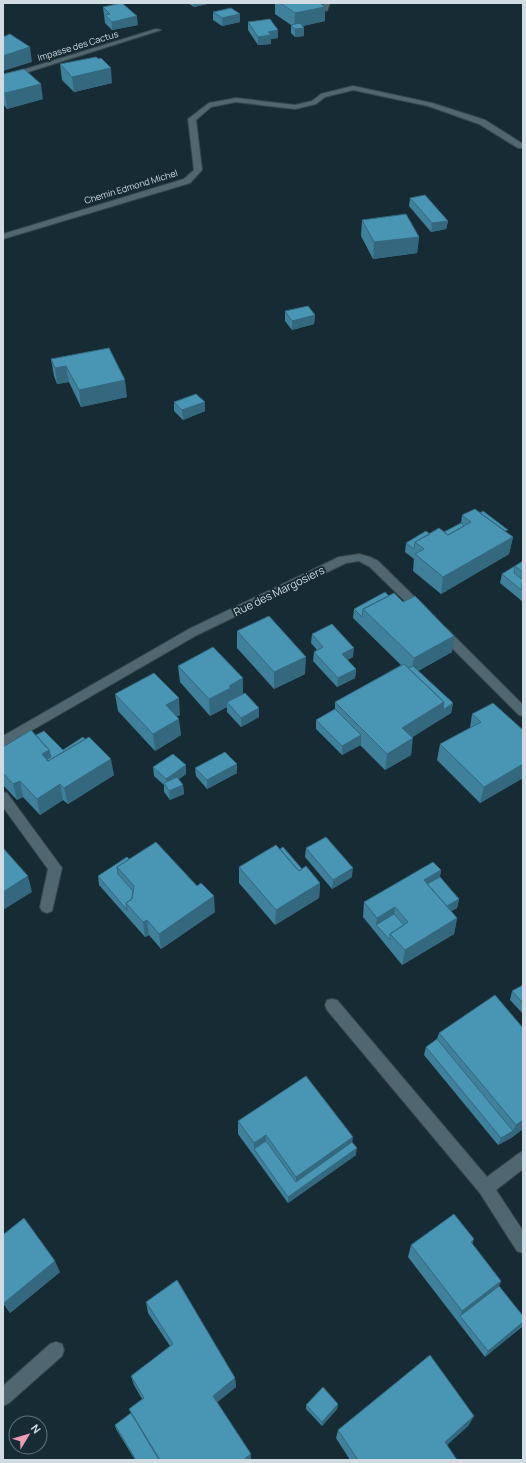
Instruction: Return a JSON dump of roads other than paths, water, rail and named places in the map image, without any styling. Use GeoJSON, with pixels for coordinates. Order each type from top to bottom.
{"type":"FeatureCollection","features":[{"type":"Feature","properties":{"kind":"street"},"geometry":{"type":"LineString","coordinates":[[325,10],[327,3]]}},
{"type":"Feature","properties":{"kind":"street","name":"Impasse des Cactus"},"geometry":{"type":"LineString","coordinates":[[3,78],[158,30]]}},
{"type":"Feature","properties":{"kind":"street","name":"Chemin Edmond Michel"},"geometry":{"type":"LineString","coordinates":[[3,237],[187,181],[198,170],[192,119],[209,105],[236,100],[295,108],[314,103],[323,95],[353,88],[430,104],[482,122],[521,146]]}},
{"type":"Feature","properties":{"kind":"street","name":"Rue des Margosiers"},"geometry":{"type":"LineString","coordinates":[[3,742],[193,632],[343,560],[355,557],[365,558],[374,564],[523,712]]}},
{"type":"Feature","properties":{"kind":"street"},"geometry":{"type":"LineString","coordinates":[[3,798],[55,868],[47,907]]}},
{"type":"Feature","properties":{"kind":"street"},"geometry":{"type":"LineString","coordinates":[[332,1005],[486,1188],[523,1245]]}},
{"type":"Feature","properties":{"kind":"street"},"geometry":{"type":"LineString","coordinates":[[486,1188],[523,1159]]}},
{"type":"Feature","properties":{"kind":"street"},"geometry":{"type":"LineString","coordinates":[[3,1397],[56,1350]]}}]}
